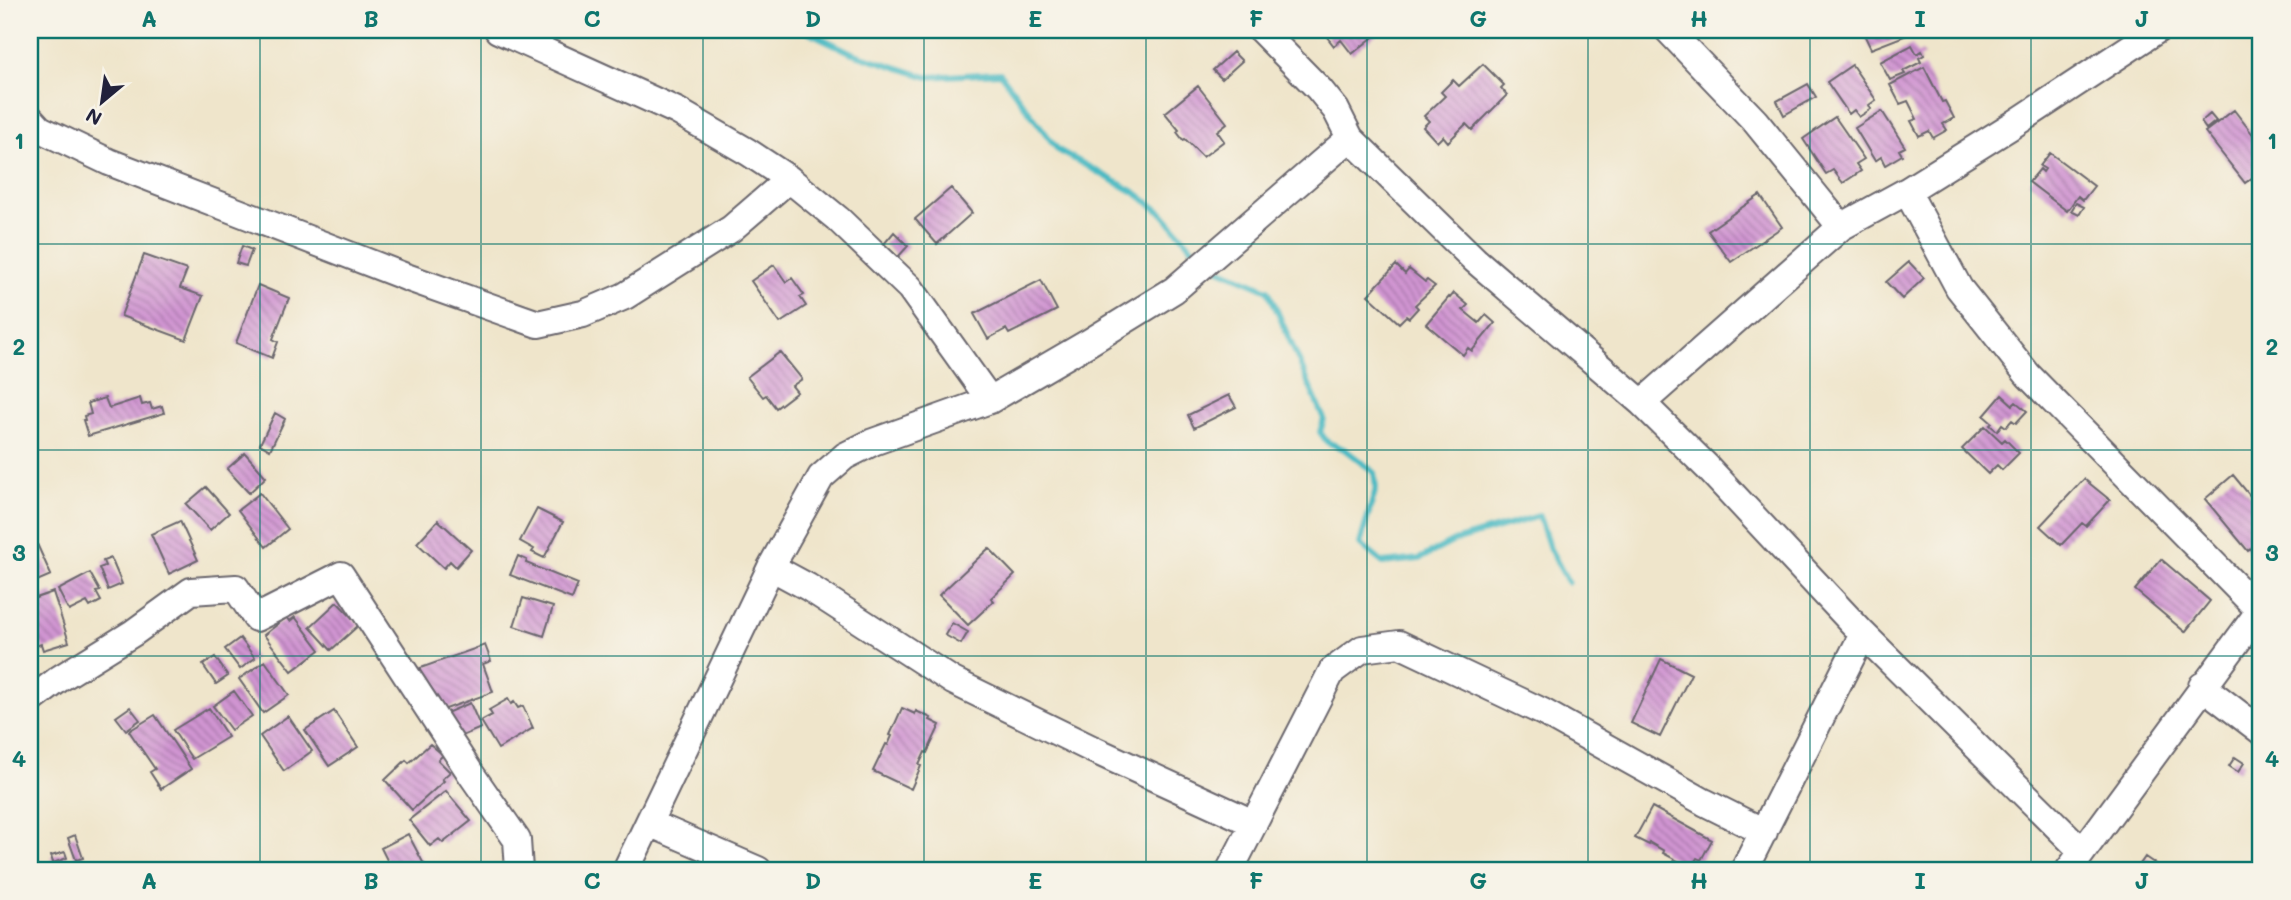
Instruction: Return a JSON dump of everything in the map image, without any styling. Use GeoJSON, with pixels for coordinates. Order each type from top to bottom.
{"type":"FeatureCollection","features":[{"type":"Feature","properties":{"kind":"street"},"geometry":{"type":"LineString","coordinates":[[498,30],[677,111],[789,179],[838,219],[909,288],[990,400]]}},
{"type":"Feature","properties":{"kind":"street"},"geometry":{"type":"LineString","coordinates":[[1261,30],[1319,89],[1336,110],[1350,138],[1475,260],[1642,404],[1707,467],[2075,861],[2260,610],[2028,375],[1959,288],[1907,191]]}},
{"type":"Feature","properties":{"kind":"street"},"geometry":{"type":"LineString","coordinates":[[1668,30],[1755,121],[1841,227]]}},
{"type":"Feature","properties":{"kind":"street"},"geometry":{"type":"LineString","coordinates":[[1642,404],[1841,227],[1907,191],[2157,30]]}},
{"type":"Feature","properties":{"kind":"street"},"geometry":{"type":"LineString","coordinates":[[30,118],[40,129],[110,162],[406,277],[538,324],[583,314],[625,296],[731,229],[789,179]]}},
{"type":"Feature","properties":{"kind":"street"},"geometry":{"type":"LineString","coordinates":[[626,870],[771,567],[821,477],[845,456],[873,442],[990,400],[1088,344],[1174,290],[1350,138]]}},
{"type":"Feature","properties":{"kind":"street"},"geometry":{"type":"LineString","coordinates":[[771,567],[808,587],[953,681],[1253,823]]}},
{"type":"Feature","properties":{"kind":"street"},"geometry":{"type":"LineString","coordinates":[[30,701],[191,591],[236,588],[256,618],[341,575],[517,840],[519,870]]}},
{"type":"Feature","properties":{"kind":"street"},"geometry":{"type":"LineString","coordinates":[[1744,870],[1863,634]]}},
{"type":"Feature","properties":{"kind":"street"},"geometry":{"type":"LineString","coordinates":[[1230,870],[1332,671],[1362,649],[1399,644],[1543,712],[1704,802],[1764,832]]}},
{"type":"Feature","properties":{"kind":"street"},"geometry":{"type":"LineString","coordinates":[[2202,686],[2261,731]]}},
{"type":"Feature","properties":{"kind":"street"},"geometry":{"type":"LineString","coordinates":[[649,823],[758,870]]}},
{"type":"Feature","properties":{"kind":"building"},"geometry":{"type":"Polygon","coordinates":[[[1326,30],[1382,30],[1352,54],[1341,40],[1334,46],[1327,37],[1330,35],[1326,30]]]}},
{"type":"Feature","properties":{"kind":"building"},"geometry":{"type":"Polygon","coordinates":[[[1862,30],[1905,30],[1907,35],[1871,49],[1862,30]]]}},
{"type":"Feature","properties":{"kind":"building"},"geometry":{"type":"Polygon","coordinates":[[[1912,45],[1917,54],[1922,51],[1924,55],[1919,58],[1921,62],[1903,71],[1905,74],[1890,80],[1880,62],[1912,45]]]}},
{"type":"Feature","properties":{"kind":"building"},"geometry":{"type":"Polygon","coordinates":[[[1233,52],[1242,61],[1222,79],[1213,70],[1233,52]]]}},
{"type":"Feature","properties":{"kind":"building"},"geometry":{"type":"Polygon","coordinates":[[[1483,64],[1504,85],[1501,88],[1507,95],[1472,130],[1466,124],[1448,142],[1443,136],[1437,142],[1423,127],[1429,121],[1424,116],[1445,96],[1441,92],[1453,80],[1459,86],[1483,64]]]}},
{"type":"Feature","properties":{"kind":"building"},"geometry":{"type":"Polygon","coordinates":[[[1852,65],[1876,100],[1869,105],[1871,109],[1859,117],[1854,110],[1849,114],[1827,82],[1852,65]]]}},
{"type":"Feature","properties":{"kind":"building"},"geometry":{"type":"Polygon","coordinates":[[[1924,67],[1942,102],[1945,101],[1954,118],[1943,124],[1947,130],[1933,138],[1929,131],[1919,136],[1911,121],[1917,119],[1908,101],[1900,104],[1890,85],[1924,67]]]}},
{"type":"Feature","properties":{"kind":"building"},"geometry":{"type":"Polygon","coordinates":[[[1808,84],[1816,97],[1784,115],[1777,101],[1808,84]]]}},
{"type":"Feature","properties":{"kind":"building"},"geometry":{"type":"Polygon","coordinates":[[[1198,86],[1227,123],[1217,131],[1224,141],[1203,157],[1183,140],[1177,132],[1179,130],[1165,113],[1198,86]]]}},
{"type":"Feature","properties":{"kind":"building"},"geometry":{"type":"Polygon","coordinates":[[[2234,110],[2261,145],[2261,171],[2245,183],[2205,132],[2234,110]]]}},
{"type":"Feature","properties":{"kind":"building"},"geometry":{"type":"Polygon","coordinates":[[[1882,111],[1905,147],[1899,150],[1902,155],[1885,165],[1881,157],[1875,161],[1855,128],[1882,111]]]}},
{"type":"Feature","properties":{"kind":"building"},"geometry":{"type":"Polygon","coordinates":[[[2210,114],[2216,121],[2206,129],[2201,122],[2210,114]]]}},
{"type":"Feature","properties":{"kind":"building"},"geometry":{"type":"Polygon","coordinates":[[[1835,117],[1864,159],[1856,164],[1861,171],[1843,183],[1833,170],[1826,174],[1803,139],[1835,117]]]}},
{"type":"Feature","properties":{"kind":"building"},"geometry":{"type":"Polygon","coordinates":[[[2050,153],[2094,186],[2083,200],[2078,196],[2067,211],[2029,182],[2040,169],[2043,172],[2045,169],[2040,166],[2050,153]]]}},
{"type":"Feature","properties":{"kind":"building"},"geometry":{"type":"Polygon","coordinates":[[[951,188],[972,213],[937,244],[915,219],[951,188]]]}},
{"type":"Feature","properties":{"kind":"building"},"geometry":{"type":"Polygon","coordinates":[[[1760,195],[1782,227],[1731,262],[1708,231],[1760,195]]]}},
{"type":"Feature","properties":{"kind":"building"},"geometry":{"type":"Polygon","coordinates":[[[2076,203],[2084,207],[2079,215],[2071,211],[2076,203]]]}},
{"type":"Feature","properties":{"kind":"building"},"geometry":{"type":"Polygon","coordinates":[[[894,232],[908,246],[898,257],[884,244],[894,232]]]}},
{"type":"Feature","properties":{"kind":"building"},"geometry":{"type":"Polygon","coordinates":[[[242,246],[252,250],[246,266],[236,263],[242,246]]]}},
{"type":"Feature","properties":{"kind":"building"},"geometry":{"type":"Polygon","coordinates":[[[144,255],[187,270],[180,288],[203,296],[186,340],[121,316],[144,255]]]}},
{"type":"Feature","properties":{"kind":"building"},"geometry":{"type":"Polygon","coordinates":[[[1909,262],[1924,278],[1902,299],[1886,282],[1909,262]]]}},
{"type":"Feature","properties":{"kind":"building"},"geometry":{"type":"Polygon","coordinates":[[[774,265],[786,282],[792,278],[804,295],[800,297],[806,306],[780,323],[751,281],[774,265]]]}},
{"type":"Feature","properties":{"kind":"building"},"geometry":{"type":"Polygon","coordinates":[[[1396,265],[1405,274],[1409,269],[1425,282],[1427,280],[1435,286],[1415,305],[1418,308],[1409,318],[1406,316],[1399,323],[1368,295],[1396,265]]]}},
{"type":"Feature","properties":{"kind":"building"},"geometry":{"type":"Polygon","coordinates":[[[1041,280],[1057,310],[1009,334],[1006,329],[988,339],[974,314],[1041,280]]]}},
{"type":"Feature","properties":{"kind":"building"},"geometry":{"type":"Polygon","coordinates":[[[258,285],[289,298],[273,339],[278,342],[272,358],[236,343],[258,285]]]}},
{"type":"Feature","properties":{"kind":"building"},"geometry":{"type":"Polygon","coordinates":[[[1454,293],[1468,305],[1463,310],[1479,323],[1486,315],[1495,323],[1472,351],[1468,348],[1463,355],[1426,324],[1454,293]]]}},
{"type":"Feature","properties":{"kind":"building"},"geometry":{"type":"Polygon","coordinates":[[[780,352],[802,379],[792,386],[797,392],[776,408],[747,377],[780,352]]]}},
{"type":"Feature","properties":{"kind":"building"},"geometry":{"type":"Polygon","coordinates":[[[1229,395],[1236,407],[1194,428],[1188,415],[1229,395]]]}},
{"type":"Feature","properties":{"kind":"building"},"geometry":{"type":"Polygon","coordinates":[[[2002,395],[2013,405],[2016,402],[2027,411],[2016,423],[2012,420],[2006,427],[2002,424],[1997,431],[1984,416],[2002,395]]]}},
{"type":"Feature","properties":{"kind":"building"},"geometry":{"type":"Polygon","coordinates":[[[105,398],[109,408],[140,398],[142,405],[150,403],[152,409],[162,406],[164,413],[88,436],[83,420],[84,416],[91,414],[88,403],[105,398]]]}},
{"type":"Feature","properties":{"kind":"building"},"geometry":{"type":"Polygon","coordinates":[[[275,413],[285,419],[270,450],[260,444],[275,413]]]}},
{"type":"Feature","properties":{"kind":"building"},"geometry":{"type":"Polygon","coordinates":[[[1985,426],[2002,442],[2005,439],[2019,453],[2002,470],[1997,465],[1988,474],[1962,449],[1985,426]]]}},
{"type":"Feature","properties":{"kind":"building"},"geometry":{"type":"Polygon","coordinates":[[[245,453],[266,477],[249,493],[227,469],[245,453]]]}},
{"type":"Feature","properties":{"kind":"building"},"geometry":{"type":"Polygon","coordinates":[[[2233,475],[2261,509],[2261,540],[2248,551],[2205,499],[2233,475]]]}},
{"type":"Feature","properties":{"kind":"building"},"geometry":{"type":"Polygon","coordinates":[[[2084,479],[2110,500],[2086,526],[2082,523],[2061,545],[2040,526],[2084,479]]]}},
{"type":"Feature","properties":{"kind":"building"},"geometry":{"type":"Polygon","coordinates":[[[206,487],[229,513],[210,530],[186,504],[206,487]]]}},
{"type":"Feature","properties":{"kind":"building"},"geometry":{"type":"Polygon","coordinates":[[[260,493],[288,529],[266,547],[238,510],[260,493]]]}},
{"type":"Feature","properties":{"kind":"building"},"geometry":{"type":"Polygon","coordinates":[[[537,509],[563,522],[544,558],[520,541],[537,509]]]}},
{"type":"Feature","properties":{"kind":"building"},"geometry":{"type":"Polygon","coordinates":[[[438,520],[471,550],[456,567],[450,561],[444,568],[417,543],[438,520]]]}},
{"type":"Feature","properties":{"kind":"building"},"geometry":{"type":"Polygon","coordinates":[[[180,521],[198,560],[169,574],[151,534],[180,521]]]}},
{"type":"Feature","properties":{"kind":"building"},"geometry":{"type":"Polygon","coordinates":[[[37,544],[51,575],[30,584],[30,547],[37,544]]]}},
{"type":"Feature","properties":{"kind":"building"},"geometry":{"type":"Polygon","coordinates":[[[989,548],[1015,575],[991,598],[994,601],[968,625],[939,595],[989,548]]]}},
{"type":"Feature","properties":{"kind":"building"},"geometry":{"type":"Polygon","coordinates":[[[518,556],[527,560],[526,563],[578,584],[572,599],[510,575],[518,556]]]}},
{"type":"Feature","properties":{"kind":"building"},"geometry":{"type":"Polygon","coordinates":[[[111,558],[122,584],[108,590],[99,568],[105,566],[103,561],[111,558]]]}},
{"type":"Feature","properties":{"kind":"building"},"geometry":{"type":"Polygon","coordinates":[[[2161,559],[2210,601],[2185,632],[2135,590],[2161,559]]]}},
{"type":"Feature","properties":{"kind":"building"},"geometry":{"type":"Polygon","coordinates":[[[90,573],[100,591],[96,592],[101,601],[90,607],[87,602],[69,611],[58,590],[90,573]]]}},
{"type":"Feature","properties":{"kind":"building"},"geometry":{"type":"Polygon","coordinates":[[[53,592],[69,642],[43,650],[41,644],[30,648],[30,600],[53,592]]]}},
{"type":"Feature","properties":{"kind":"building"},"geometry":{"type":"Polygon","coordinates":[[[523,598],[553,607],[544,636],[514,626],[523,598]]]}},
{"type":"Feature","properties":{"kind":"building"},"geometry":{"type":"Polygon","coordinates":[[[337,602],[359,625],[331,650],[310,627],[337,602]]]}},
{"type":"Feature","properties":{"kind":"building"},"geometry":{"type":"Polygon","coordinates":[[[287,617],[290,621],[295,617],[320,650],[292,671],[264,635],[287,617]]]}},
{"type":"Feature","properties":{"kind":"building"},"geometry":{"type":"Polygon","coordinates":[[[952,623],[968,632],[961,644],[945,635],[952,623]]]}},
{"type":"Feature","properties":{"kind":"building"},"geometry":{"type":"Polygon","coordinates":[[[240,638],[255,658],[240,669],[225,649],[240,638]]]}},
{"type":"Feature","properties":{"kind":"building"},"geometry":{"type":"Polygon","coordinates":[[[485,645],[491,661],[483,664],[493,692],[443,710],[440,702],[435,704],[427,682],[417,685],[412,671],[485,645]]]}},
{"type":"Feature","properties":{"kind":"building"},"geometry":{"type":"Polygon","coordinates":[[[215,657],[228,676],[216,684],[203,665],[215,657]]]}},
{"type":"Feature","properties":{"kind":"building"},"geometry":{"type":"Polygon","coordinates":[[[1661,659],[1691,674],[1660,737],[1631,723],[1661,659]]]}},
{"type":"Feature","properties":{"kind":"building"},"geometry":{"type":"Polygon","coordinates":[[[265,661],[289,695],[263,713],[239,679],[265,661]]]}},
{"type":"Feature","properties":{"kind":"building"},"geometry":{"type":"Polygon","coordinates":[[[234,691],[252,716],[231,730],[213,706],[234,691]]]}},
{"type":"Feature","properties":{"kind":"building"},"geometry":{"type":"Polygon","coordinates":[[[508,699],[518,708],[523,706],[533,728],[498,749],[481,721],[492,715],[489,710],[508,699]]]}},
{"type":"Feature","properties":{"kind":"building"},"geometry":{"type":"Polygon","coordinates":[[[470,703],[481,728],[455,739],[444,714],[470,703]]]}},
{"type":"Feature","properties":{"kind":"building"},"geometry":{"type":"Polygon","coordinates":[[[130,707],[140,720],[126,730],[116,717],[130,707]]]}},
{"type":"Feature","properties":{"kind":"building"},"geometry":{"type":"Polygon","coordinates":[[[209,708],[228,737],[192,759],[173,730],[209,708]]]}},
{"type":"Feature","properties":{"kind":"building"},"geometry":{"type":"Polygon","coordinates":[[[902,708],[915,714],[916,711],[940,725],[919,765],[921,766],[911,789],[873,771],[886,744],[888,745],[902,708]]]}},
{"type":"Feature","properties":{"kind":"building"},"geometry":{"type":"Polygon","coordinates":[[[334,711],[358,747],[329,766],[305,730],[334,711]]]}},
{"type":"Feature","properties":{"kind":"building"},"geometry":{"type":"Polygon","coordinates":[[[155,715],[191,769],[161,789],[150,772],[155,769],[129,731],[155,715]]]}},
{"type":"Feature","properties":{"kind":"building"},"geometry":{"type":"Polygon","coordinates":[[[288,716],[312,751],[284,771],[260,736],[288,716]]]}},
{"type":"Feature","properties":{"kind":"building"},"geometry":{"type":"Polygon","coordinates":[[[430,744],[443,755],[438,760],[450,772],[442,779],[444,781],[412,810],[385,780],[406,760],[409,763],[430,744]]]}},
{"type":"Feature","properties":{"kind":"building"},"geometry":{"type":"Polygon","coordinates":[[[2235,757],[2244,763],[2238,772],[2229,766],[2235,757]]]}},
{"type":"Feature","properties":{"kind":"building"},"geometry":{"type":"Polygon","coordinates":[[[446,791],[471,821],[443,843],[439,839],[430,846],[409,820],[446,791]]]}},
{"type":"Feature","properties":{"kind":"building"},"geometry":{"type":"Polygon","coordinates":[[[1652,807],[1712,840],[1701,860],[1697,858],[1691,868],[1650,843],[1649,845],[1635,838],[1652,807]]]}},
{"type":"Feature","properties":{"kind":"building"},"geometry":{"type":"Polygon","coordinates":[[[408,834],[427,870],[392,870],[381,848],[408,834]]]}},
{"type":"Feature","properties":{"kind":"building"},"geometry":{"type":"Polygon","coordinates":[[[75,835],[83,858],[76,860],[68,838],[75,835]]]}},
{"type":"Feature","properties":{"kind":"building"},"geometry":{"type":"Polygon","coordinates":[[[65,852],[67,858],[53,863],[51,856],[65,852]]]}},
{"type":"Feature","properties":{"kind":"building"},"geometry":{"type":"Polygon","coordinates":[[[2145,857],[2164,870],[2136,870],[2145,857]]]}},
{"type":"Feature","properties":{"kind":"waterway"},"geometry":{"type":"LineString","coordinates":[[805,30],[852,53],[927,77],[1000,73],[1058,150],[1136,193],[1162,213],[1201,258]]}},
{"type":"Feature","properties":{"kind":"waterway"},"geometry":{"type":"LineString","coordinates":[[1212,266],[1268,290],[1324,419],[1320,432],[1327,442],[1344,449],[1374,472],[1376,488],[1360,544],[1383,563],[1419,559],[1454,541],[1539,516],[1550,549],[1568,582]]}}]}
